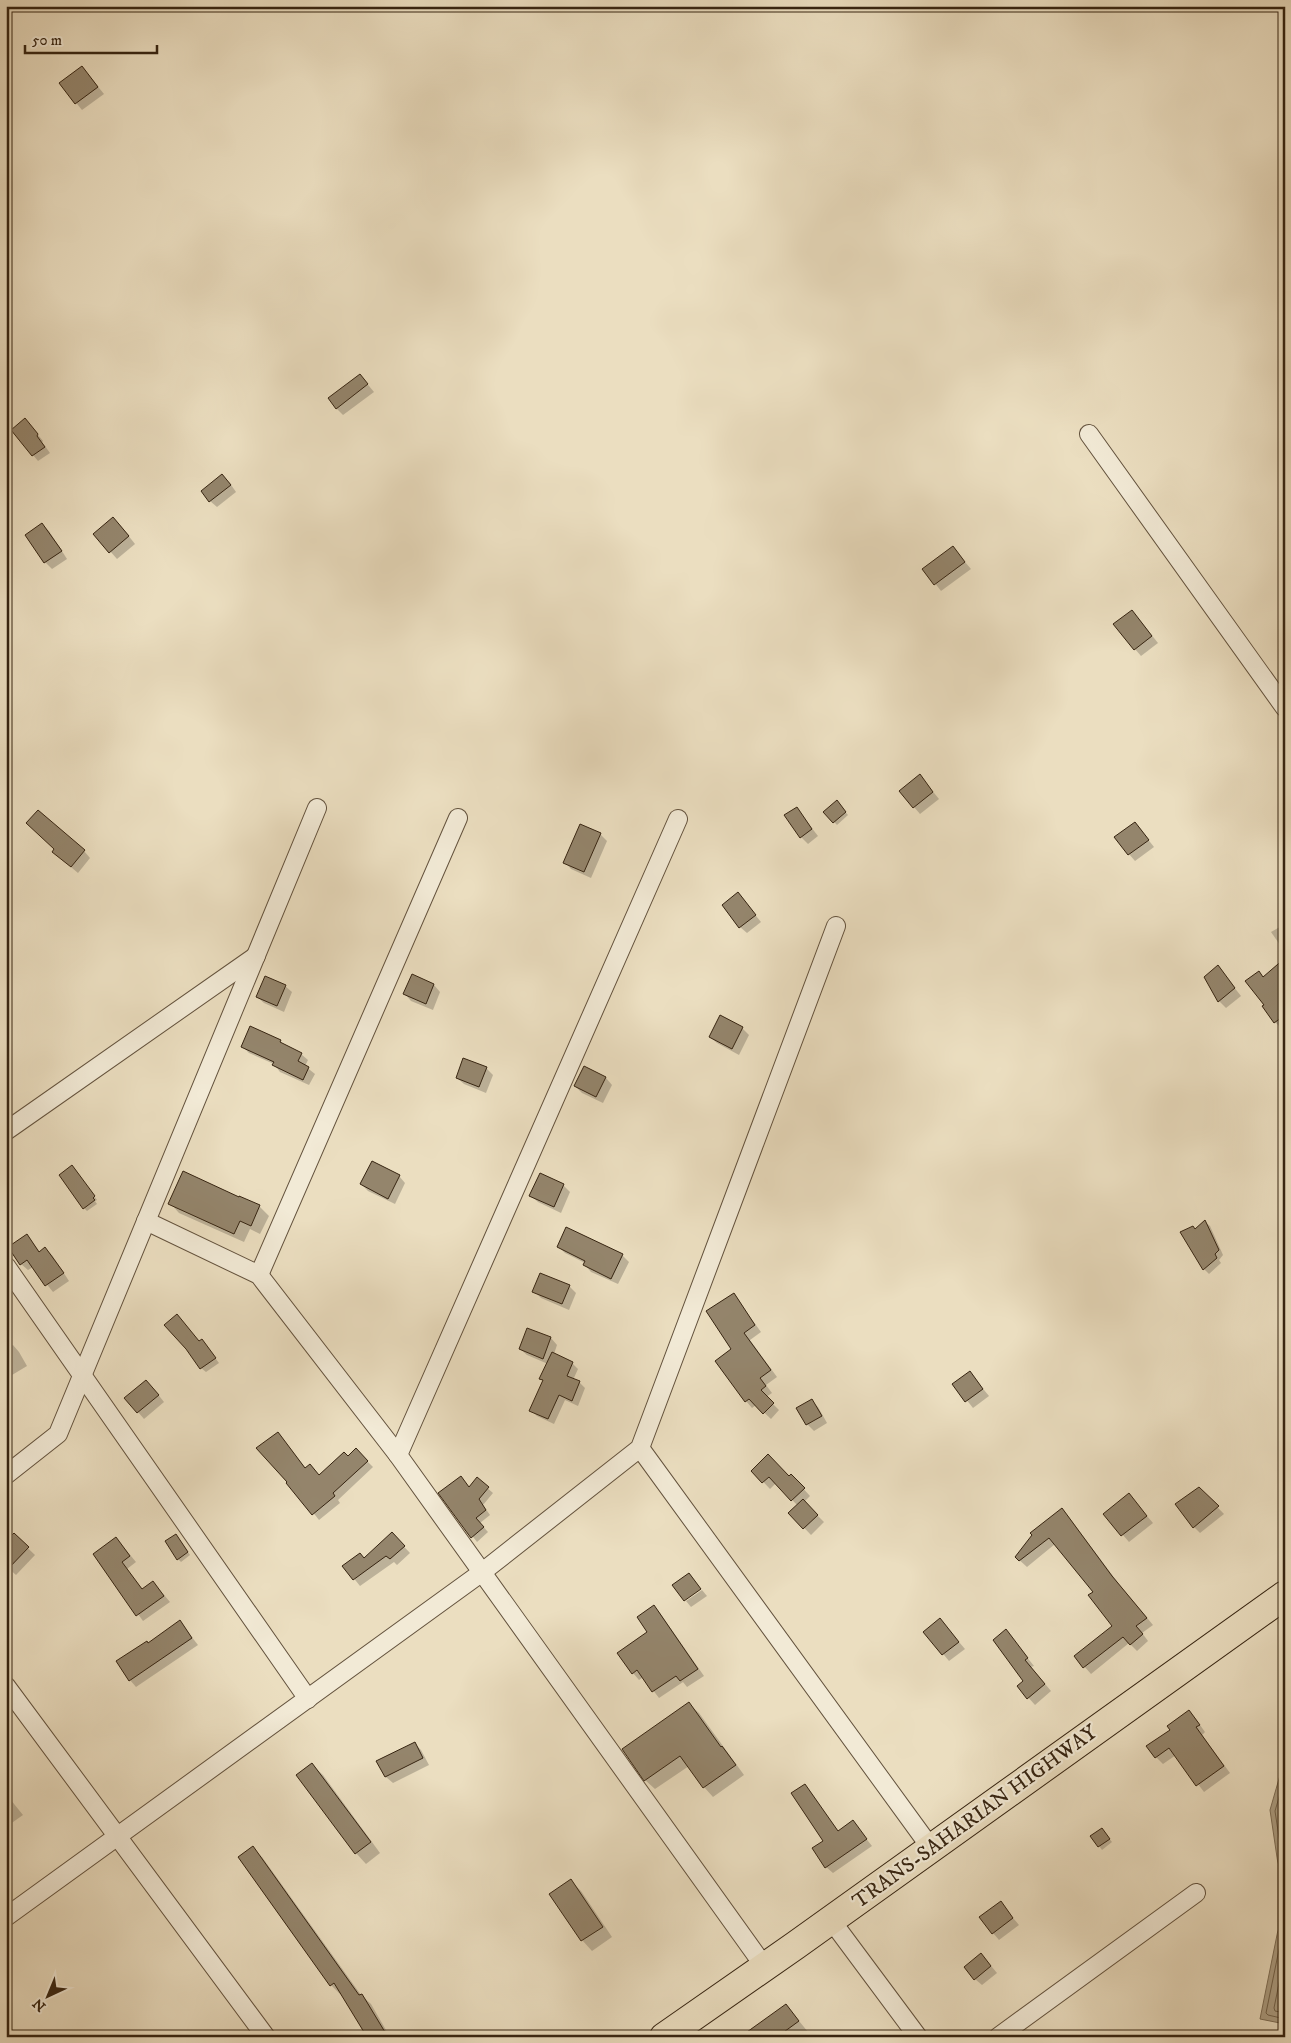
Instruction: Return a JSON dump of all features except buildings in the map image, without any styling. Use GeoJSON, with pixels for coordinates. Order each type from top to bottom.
{"type":"FeatureCollection","features":[{"type":"Feature","properties":{"kind":"highway","name":"TRANS-SAHARIAN HIGHWAY"},"geometry":{"type":"LineString","coordinates":[[664,2037],[831,1920],[1285,1594]]}},
{"type":"Feature","properties":{"kind":"street"},"geometry":{"type":"LineString","coordinates":[[1089,434],[1285,708]]}},
{"type":"Feature","properties":{"kind":"street"},"geometry":{"type":"LineString","coordinates":[[6,1475],[58,1434],[317,808]]}},
{"type":"Feature","properties":{"kind":"street"},"geometry":{"type":"LineString","coordinates":[[259,1275],[458,818]]}},
{"type":"Feature","properties":{"kind":"street"},"geometry":{"type":"LineString","coordinates":[[398,1455],[678,819]]}},
{"type":"Feature","properties":{"kind":"street"},"geometry":{"type":"LineString","coordinates":[[6,1917],[481,1573],[640,1448],[836,926]]}},
{"type":"Feature","properties":{"kind":"street"},"geometry":{"type":"LineString","coordinates":[[6,1131],[256,956]]}},
{"type":"Feature","properties":{"kind":"street"},"geometry":{"type":"LineString","coordinates":[[146,1221],[259,1275],[398,1455],[764,1966]]}},
{"type":"Feature","properties":{"kind":"street"},"geometry":{"type":"LineString","coordinates":[[6,1266],[308,1699]]}},
{"type":"Feature","properties":{"kind":"street"},"geometry":{"type":"LineString","coordinates":[[640,1448],[931,1848]]}},
{"type":"Feature","properties":{"kind":"street"},"geometry":{"type":"LineString","coordinates":[[6,1686],[266,2037]]}},
{"type":"Feature","properties":{"kind":"street"},"geometry":{"type":"LineString","coordinates":[[998,2037],[1196,1893]]}},
{"type":"Feature","properties":{"kind":"street"},"geometry":{"type":"LineString","coordinates":[[831,1920],[918,2037]]}},
{"type":"Feature","properties":{"kind":"water"},"geometry":{"type":"Polygon","coordinates":[[[1285,1758],[1285,2024],[1260,2019],[1278,1930],[1278,1864],[1270,1810],[1285,1758]]]}}]}
